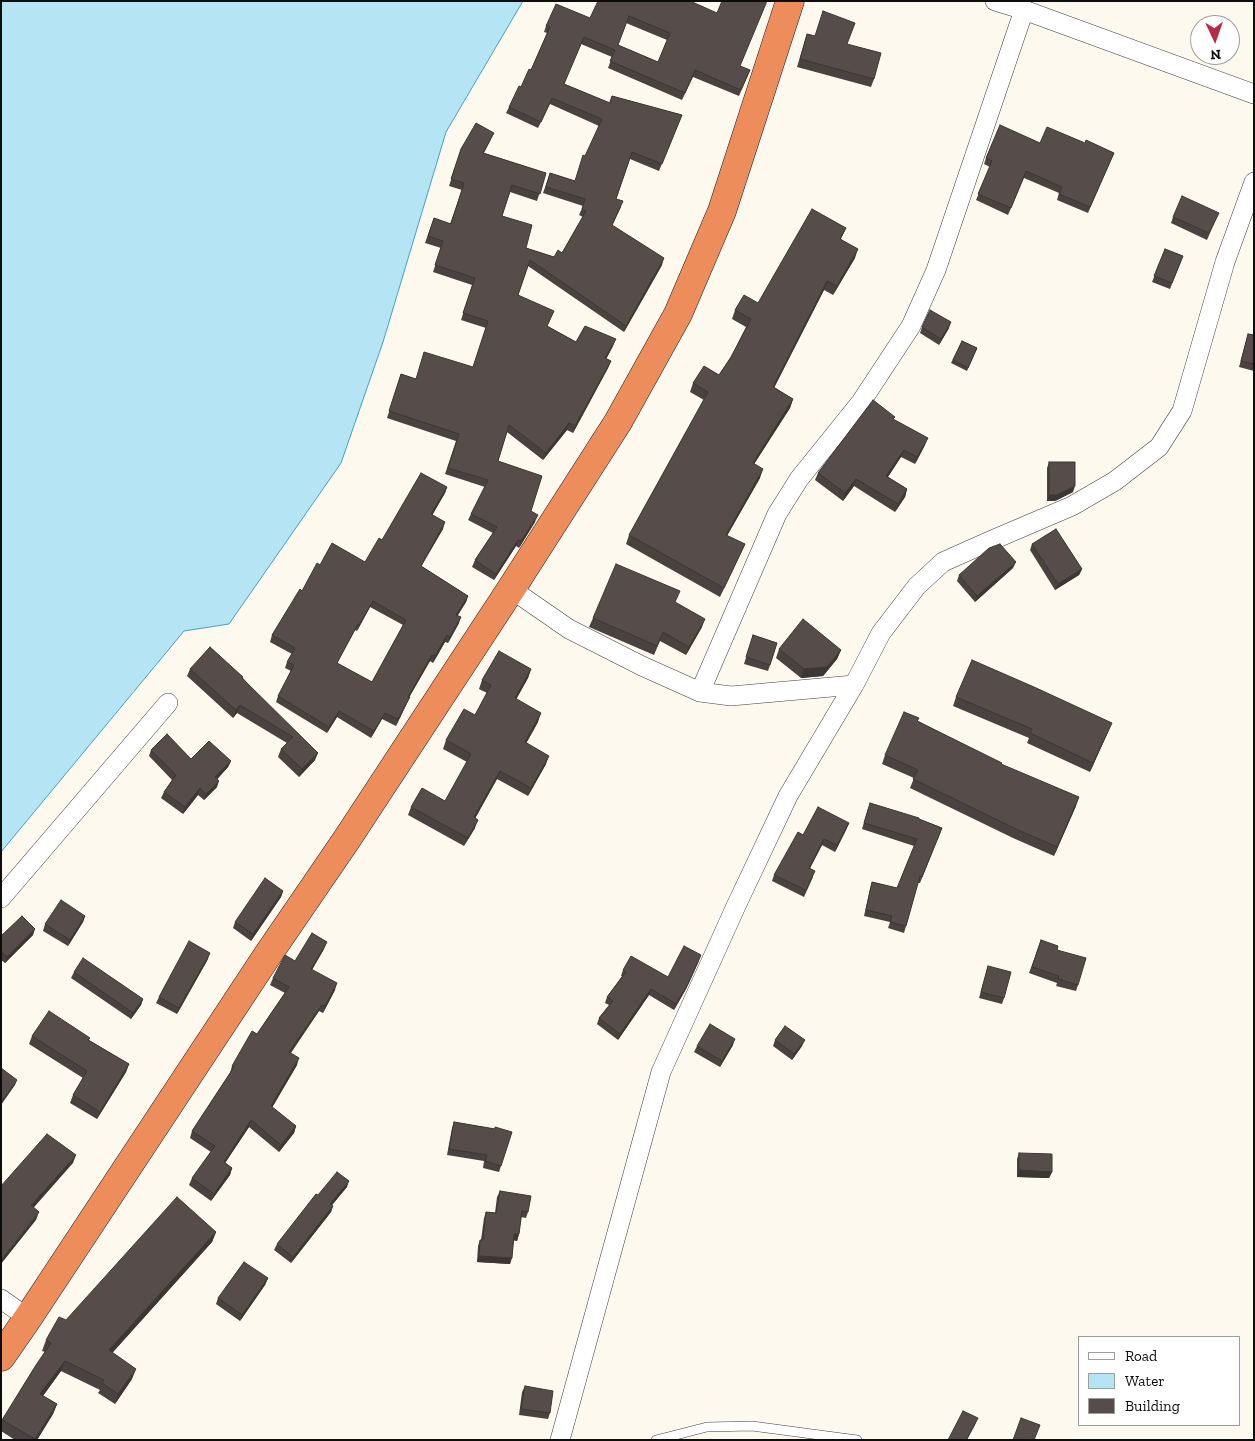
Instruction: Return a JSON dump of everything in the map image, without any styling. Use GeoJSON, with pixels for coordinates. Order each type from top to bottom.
{"type":"FeatureCollection","features":[{"type":"Feature","properties":{"kind":"highway"},"geometry":{"type":"LineString","coordinates":[[1,1357],[511,590],[618,422],[678,314],[722,211],[790,1]]}},
{"type":"Feature","properties":{"kind":"street"},"geometry":{"type":"LineString","coordinates":[[995,1],[1254,94]]}},
{"type":"Feature","properties":{"kind":"street"},"geometry":{"type":"LineString","coordinates":[[700,692],[777,514],[799,479],[861,402],[911,326],[936,270],[1024,10]]}},
{"type":"Feature","properties":{"kind":"street"},"geometry":{"type":"LineString","coordinates":[[560,1440],[661,1072],[788,796],[854,685],[881,633],[916,586],[943,562],[1072,506],[1115,481],[1160,447],[1182,411],[1225,262],[1254,182]]}},
{"type":"Feature","properties":{"kind":"street"},"geometry":{"type":"LineString","coordinates":[[511,590],[569,629],[642,666],[700,692],[731,696],[854,685]]}},
{"type":"Feature","properties":{"kind":"street"},"geometry":{"type":"LineString","coordinates":[[1,898],[168,704]]}},
{"type":"Feature","properties":{"kind":"street"},"geometry":{"type":"LineString","coordinates":[[1,1299],[28,1318]]}},
{"type":"Feature","properties":{"kind":"lane"},"geometry":{"type":"LineString","coordinates":[[656,1440],[707,1428],[752,1426],[857,1440]]}},
{"type":"Feature","properties":{"kind":"water"},"geometry":{"type":"Polygon","coordinates":[[[1,1],[523,1],[446,132],[383,342],[341,463],[229,624],[184,631],[1,852],[1,1]]]}},
{"type":"Feature","properties":{"kind":"building"},"geometry":{"type":"Polygon","coordinates":[[[598,1],[690,1],[717,13],[722,1],[767,1],[740,66],[750,70],[741,90],[695,70],[685,93],[610,61],[615,50],[584,37],[564,84],[610,103],[612,96],[682,115],[662,164],[632,152],[616,199],[623,201],[612,225],[664,258],[626,326],[530,260],[518,295],[554,311],[547,326],[576,342],[585,326],[616,339],[605,358],[611,361],[575,426],[569,423],[546,453],[509,425],[498,461],[542,476],[531,511],[538,515],[521,541],[518,540],[496,574],[475,560],[497,527],[471,514],[488,480],[448,468],[459,434],[389,411],[401,374],[416,379],[424,352],[473,367],[488,321],[463,313],[475,278],[435,265],[443,241],[428,236],[434,218],[451,224],[464,183],[451,179],[461,149],[476,123],[494,133],[483,153],[546,173],[540,194],[512,185],[502,216],[532,225],[526,248],[554,257],[558,250],[562,253],[586,211],[582,209],[585,199],[546,187],[550,173],[575,181],[583,155],[585,156],[602,119],[552,98],[541,122],[509,107],[529,69],[531,70],[550,27],[546,26],[556,4],[590,18],[598,1]],[[629,16],[618,45],[658,62],[670,33],[629,16]]]}},
{"type":"Feature","properties":{"kind":"building"},"geometry":{"type":"Polygon","coordinates":[[[823,11],[855,23],[847,44],[881,53],[874,79],[800,59],[807,34],[815,36],[823,11]]]}},
{"type":"Feature","properties":{"kind":"building"},"geometry":{"type":"Polygon","coordinates":[[[1000,125],[1040,143],[1047,127],[1085,143],[1086,140],[1114,153],[1090,207],[1059,194],[1062,187],[1026,171],[1011,208],[978,194],[992,161],[986,158],[1000,125]]]}},
{"type":"Feature","properties":{"kind":"building"},"geometry":{"type":"Polygon","coordinates":[[[1182,196],[1219,213],[1209,233],[1173,217],[1182,196]]]}},
{"type":"Feature","properties":{"kind":"building"},"geometry":{"type":"Polygon","coordinates":[[[812,209],[846,228],[840,239],[858,249],[837,286],[827,281],[773,387],[793,399],[753,463],[763,469],[726,535],[745,544],[724,588],[629,535],[708,392],[693,383],[704,366],[719,375],[751,319],[735,310],[744,295],[758,303],[812,209]]]}},
{"type":"Feature","properties":{"kind":"building"},"geometry":{"type":"Polygon","coordinates":[[[1165,249],[1183,256],[1172,283],[1154,276],[1165,249]]]}},
{"type":"Feature","properties":{"kind":"building"},"geometry":{"type":"Polygon","coordinates":[[[930,310],[951,322],[941,339],[922,327],[930,310]]]}},
{"type":"Feature","properties":{"kind":"building"},"geometry":{"type":"Polygon","coordinates":[[[1248,334],[1254,335],[1254,364],[1241,361],[1248,334]]]}},
{"type":"Feature","properties":{"kind":"building"},"geometry":{"type":"Polygon","coordinates":[[[962,341],[977,348],[968,368],[953,360],[962,341]]]}},
{"type":"Feature","properties":{"kind":"building"},"geometry":{"type":"Polygon","coordinates":[[[873,400],[895,417],[893,419],[928,438],[917,457],[904,450],[886,476],[907,489],[898,504],[856,479],[845,493],[818,473],[873,400]]]}},
{"type":"Feature","properties":{"kind":"building"},"geometry":{"type":"Polygon","coordinates":[[[1049,462],[1075,462],[1075,486],[1057,495],[1049,495],[1049,462]]]}},
{"type":"Feature","properties":{"kind":"building"},"geometry":{"type":"Polygon","coordinates":[[[421,473],[447,487],[431,514],[445,522],[421,566],[468,596],[456,615],[461,617],[450,637],[447,635],[435,656],[432,655],[398,719],[385,713],[374,731],[339,711],[329,727],[278,696],[294,665],[287,662],[295,648],[272,635],[300,589],[302,591],[317,563],[320,565],[332,543],[365,562],[379,538],[382,540],[421,473]],[[373,601],[337,663],[372,682],[406,620],[373,601]]]}},
{"type":"Feature","properties":{"kind":"building"},"geometry":{"type":"Polygon","coordinates":[[[1056,529],[1082,569],[1058,584],[1032,544],[1056,529]]]}},
{"type":"Feature","properties":{"kind":"building"},"geometry":{"type":"Polygon","coordinates":[[[1000,544],[1016,562],[977,596],[959,575],[989,548],[1000,544]]]}},
{"type":"Feature","properties":{"kind":"building"},"geometry":{"type":"Polygon","coordinates":[[[616,564],[680,591],[675,602],[705,619],[689,647],[663,632],[657,646],[593,618],[616,564]]]}},
{"type":"Feature","properties":{"kind":"building"},"geometry":{"type":"Polygon","coordinates":[[[803,619],[841,650],[827,667],[804,669],[779,649],[803,619]]]}},
{"type":"Feature","properties":{"kind":"building"},"geometry":{"type":"Polygon","coordinates":[[[753,635],[777,643],[770,665],[746,657],[753,635]]]}},
{"type":"Feature","properties":{"kind":"building"},"geometry":{"type":"Polygon","coordinates":[[[210,647],[243,677],[318,753],[302,769],[281,749],[293,737],[240,705],[236,710],[190,669],[210,647]]]}},
{"type":"Feature","properties":{"kind":"building"},"geometry":{"type":"Polygon","coordinates":[[[499,651],[531,669],[515,698],[541,713],[525,742],[549,756],[531,788],[500,771],[474,817],[478,820],[468,838],[411,807],[422,788],[445,801],[471,754],[446,740],[464,709],[475,715],[491,685],[482,680],[499,651]]]}},
{"type":"Feature","properties":{"kind":"building"},"geometry":{"type":"Polygon","coordinates":[[[972,660],[1112,723],[1093,763],[1030,733],[1032,729],[956,697],[972,660]]]}},
{"type":"Feature","properties":{"kind":"building"},"geometry":{"type":"Polygon","coordinates":[[[904,712],[919,718],[917,721],[1001,764],[1079,797],[1057,847],[913,779],[918,770],[885,755],[904,712]]]}},
{"type":"Feature","properties":{"kind":"building"},"geometry":{"type":"Polygon","coordinates":[[[167,734],[191,759],[209,741],[231,761],[215,777],[219,781],[206,794],[200,788],[185,807],[164,792],[176,775],[151,750],[167,734]]]}},
{"type":"Feature","properties":{"kind":"building"},"geometry":{"type":"Polygon","coordinates":[[[870,803],[919,818],[942,828],[922,877],[920,876],[906,926],[890,922],[892,916],[866,910],[872,882],[897,888],[917,839],[864,823],[870,803]]]}},
{"type":"Feature","properties":{"kind":"building"},"geometry":{"type":"Polygon","coordinates":[[[818,807],[849,823],[837,845],[824,839],[809,868],[815,871],[806,890],[774,875],[798,832],[803,835],[818,807]]]}},
{"type":"Feature","properties":{"kind":"building"},"geometry":{"type":"Polygon","coordinates":[[[265,878],[283,891],[253,934],[235,922],[265,878]]]}},
{"type":"Feature","properties":{"kind":"building"},"geometry":{"type":"Polygon","coordinates":[[[61,900],[85,916],[70,940],[45,924],[61,900]]]}},
{"type":"Feature","properties":{"kind":"building"},"geometry":{"type":"Polygon","coordinates":[[[22,916],[35,929],[7,957],[1,952],[1,936],[22,916]]]}},
{"type":"Feature","properties":{"kind":"building"},"geometry":{"type":"Polygon","coordinates":[[[312,933],[327,942],[311,969],[337,983],[325,1006],[322,1005],[289,1052],[299,1058],[271,1106],[296,1126],[281,1145],[251,1120],[224,1162],[232,1168],[214,1194],[192,1178],[215,1146],[192,1131],[234,1067],[232,1066],[252,1031],[257,1034],[289,987],[273,978],[285,955],[295,961],[312,933]]]}},
{"type":"Feature","properties":{"kind":"building"},"geometry":{"type":"Polygon","coordinates":[[[1041,940],[1058,946],[1057,950],[1086,958],[1078,985],[1058,979],[1059,976],[1032,967],[1041,940]]]}},
{"type":"Feature","properties":{"kind":"building"},"geometry":{"type":"Polygon","coordinates":[[[189,941],[210,953],[179,1008],[159,997],[189,941]]]}},
{"type":"Feature","properties":{"kind":"building"},"geometry":{"type":"Polygon","coordinates":[[[684,946],[701,955],[688,984],[676,1004],[651,989],[620,1034],[599,1018],[613,1001],[607,997],[626,972],[623,970],[631,956],[668,977],[684,946]]]}},
{"type":"Feature","properties":{"kind":"building"},"geometry":{"type":"Polygon","coordinates":[[[83,958],[143,999],[133,1013],[74,972],[83,958]]]}},
{"type":"Feature","properties":{"kind":"building"},"geometry":{"type":"Polygon","coordinates":[[[988,966],[1011,972],[1004,998],[981,992],[988,966]]]}},
{"type":"Feature","properties":{"kind":"building"},"geometry":{"type":"Polygon","coordinates":[[[49,1011],[90,1038],[88,1040],[129,1064],[100,1112],[73,1095],[87,1071],[32,1036],[49,1011]]]}},
{"type":"Feature","properties":{"kind":"building"},"geometry":{"type":"Polygon","coordinates":[[[710,1024],[735,1039],[722,1061],[697,1046],[710,1024]]]}},
{"type":"Feature","properties":{"kind":"building"},"geometry":{"type":"Polygon","coordinates":[[[785,1026],[805,1040],[794,1054],[775,1040],[785,1026]]]}},
{"type":"Feature","properties":{"kind":"building"},"geometry":{"type":"Polygon","coordinates":[[[1,1068],[17,1080],[1,1102],[1,1068]]]}},
{"type":"Feature","properties":{"kind":"building"},"geometry":{"type":"Polygon","coordinates":[[[454,1122],[495,1129],[495,1127],[512,1132],[501,1166],[485,1161],[487,1155],[449,1149],[454,1122]]]}},
{"type":"Feature","properties":{"kind":"building"},"geometry":{"type":"Polygon","coordinates":[[[47,1134],[76,1155],[31,1205],[39,1212],[1,1260],[1,1186],[47,1134]]]}},
{"type":"Feature","properties":{"kind":"building"},"geometry":{"type":"Polygon","coordinates":[[[1019,1153],[1052,1154],[1052,1172],[1019,1170],[1019,1153]]]}},
{"type":"Feature","properties":{"kind":"building"},"geometry":{"type":"Polygon","coordinates":[[[337,1172],[349,1181],[330,1204],[333,1206],[293,1257],[277,1244],[316,1194],[318,1195],[337,1172]]]}},
{"type":"Feature","properties":{"kind":"building"},"geometry":{"type":"Polygon","coordinates":[[[500,1191],[531,1196],[528,1212],[522,1211],[519,1234],[514,1234],[512,1258],[479,1256],[480,1240],[483,1240],[486,1212],[496,1213],[500,1191]]]}},
{"type":"Feature","properties":{"kind":"building"},"geometry":{"type":"Polygon","coordinates":[[[177,1197],[216,1232],[109,1350],[136,1369],[118,1394],[102,1383],[104,1380],[65,1361],[40,1394],[57,1404],[35,1439],[2,1420],[51,1343],[46,1340],[59,1317],[66,1320],[177,1197]]]}},
{"type":"Feature","properties":{"kind":"building"},"geometry":{"type":"Polygon","coordinates":[[[244,1262],[268,1278],[242,1315],[218,1298],[244,1262]]]}},
{"type":"Feature","properties":{"kind":"building"},"geometry":{"type":"Polygon","coordinates":[[[525,1386],[553,1391],[550,1413],[521,1409],[525,1386]]]}},
{"type":"Feature","properties":{"kind":"building"},"geometry":{"type":"Polygon","coordinates":[[[963,1411],[978,1418],[966,1440],[948,1440],[963,1411]]]}},
{"type":"Feature","properties":{"kind":"building"},"geometry":{"type":"Polygon","coordinates":[[[1021,1418],[1040,1425],[1034,1440],[1013,1440],[1021,1418]]]}}]}
